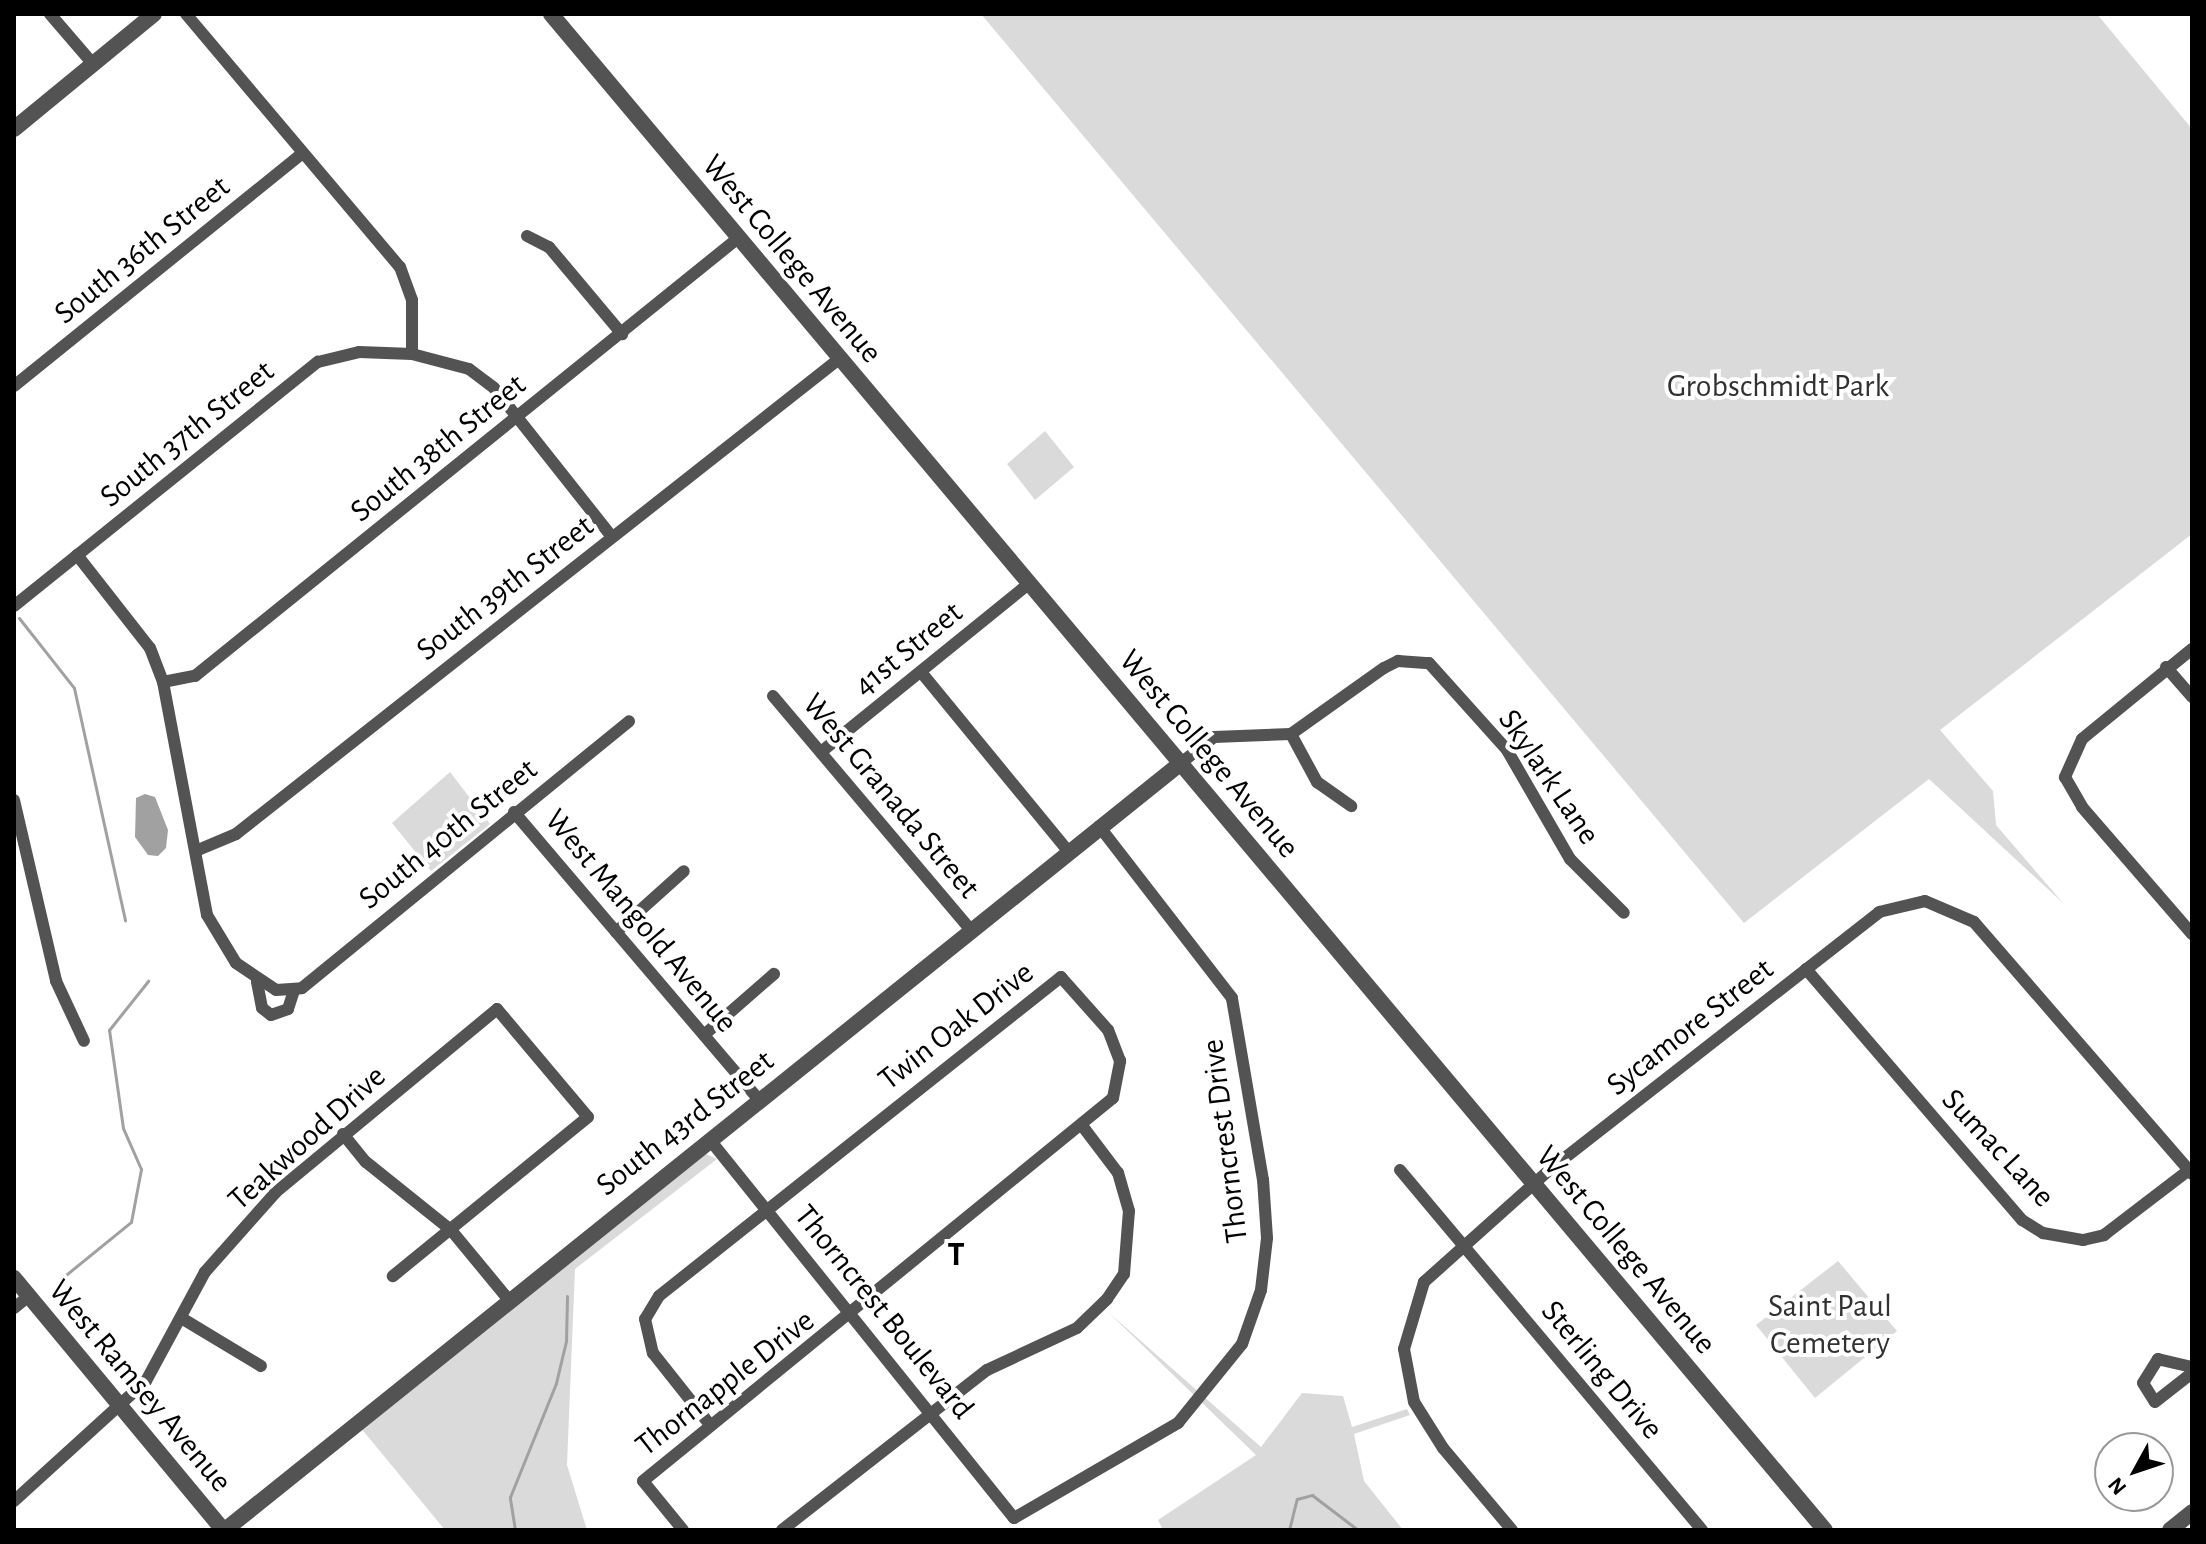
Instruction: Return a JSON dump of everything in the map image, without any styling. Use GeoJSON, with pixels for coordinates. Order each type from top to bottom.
{"type":"FeatureCollection","features":[{"type":"Feature","properties":{"kind":"street"},"geometry":{"type":"LineString","coordinates":[[50,14],[93,64]]}},
{"type":"Feature","properties":{"kind":"street"},"geometry":{"type":"LineString","coordinates":[[14,129],[154,14]]}},
{"type":"Feature","properties":{"kind":"street"},"geometry":{"type":"LineString","coordinates":[[186,14],[400,267],[412,300],[412,354],[469,369],[520,415],[612,537]]}},
{"type":"Feature","properties":{"kind":"street","name":"West College Avenue"},"geometry":{"type":"LineString","coordinates":[[551,14],[1820,1528]]}},
{"type":"Feature","properties":{"kind":"street","name":"South 36th Street"},"geometry":{"type":"LineString","coordinates":[[14,386],[302,154]]}},
{"type":"Feature","properties":{"kind":"street"},"geometry":{"type":"LineString","coordinates":[[527,236],[549,247],[622,334]]}},
{"type":"Feature","properties":{"kind":"street","name":"South 38th Street"},"geometry":{"type":"LineString","coordinates":[[163,682],[195,676],[737,239]]}},
{"type":"Feature","properties":{"kind":"street","name":"South 37th Street"},"geometry":{"type":"LineString","coordinates":[[14,606],[318,362],[359,352],[412,354]]}},
{"type":"Feature","properties":{"kind":"street","name":"South 39th Street"},"geometry":{"type":"LineString","coordinates":[[198,850],[236,834],[839,359]]}},
{"type":"Feature","properties":{"kind":"street"},"geometry":{"type":"LineString","coordinates":[[77,555],[150,648],[163,682],[198,850],[207,915],[219,941],[257,982],[298,989]]}},
{"type":"Feature","properties":{"kind":"street","name":"41st Street"},"geometry":{"type":"LineString","coordinates":[[821,752],[1027,585]]}},
{"type":"Feature","properties":{"kind":"street"},"geometry":{"type":"LineString","coordinates":[[2192,649],[2166,667],[2082,739],[2065,777],[2082,807],[2192,934]]}},
{"type":"Feature","properties":{"kind":"street","name":"Skylark Lane"},"geometry":{"type":"LineString","coordinates":[[1291,734],[1384,668],[1398,661],[1429,663],[1507,750],[1570,859],[1624,913]]}},
{"type":"Feature","properties":{"kind":"street"},"geometry":{"type":"LineString","coordinates":[[2166,667],[2192,697]]}},
{"type":"Feature","properties":{"kind":"street"},"geometry":{"type":"LineString","coordinates":[[921,672],[1068,851]]}},
{"type":"Feature","properties":{"kind":"street","name":"West Granada Street"},"geometry":{"type":"LineString","coordinates":[[773,696],[969,928]]}},
{"type":"Feature","properties":{"kind":"street","name":"South 40th Street"},"geometry":{"type":"LineString","coordinates":[[257,982],[262,1008],[271,1015],[288,1009],[298,989],[629,721]]}},
{"type":"Feature","properties":{"kind":"street"},"geometry":{"type":"LineString","coordinates":[[1181,763],[1214,737],[1291,734],[1317,782],[1351,806]]}},
{"type":"Feature","properties":{"kind":"street","name":"South 43rd Street"},"geometry":{"type":"LineString","coordinates":[[224,1530],[508,1299],[760,1101],[969,928],[1181,763]]}},
{"type":"Feature","properties":{"kind":"street"},"geometry":{"type":"LineString","coordinates":[[14,800],[56,981],[84,1041]]}},
{"type":"Feature","properties":{"kind":"street","name":"West Mangold Avenue"},"geometry":{"type":"LineString","coordinates":[[514,812],[760,1101]]}},
{"type":"Feature","properties":{"kind":"street","name":"Thorncrest Drive"},"geometry":{"type":"LineString","coordinates":[[1014,1518],[1178,1423],[1242,1344],[1261,1290],[1267,1238],[1263,1180],[1232,998],[1099,826]]}},
{"type":"Feature","properties":{"kind":"street"},"geometry":{"type":"LineString","coordinates":[[616,932],[684,871]]}},
{"type":"Feature","properties":{"kind":"street","name":"Sycamore Street"},"geometry":{"type":"LineString","coordinates":[[1512,1530],[1426,1426],[1407,1378],[1404,1349],[1418,1294],[1461,1243],[1533,1184],[1806,969],[1895,905],[1925,901],[1959,911],[1989,938],[2190,1172]]}},
{"type":"Feature","properties":{"kind":"street","name":"Sumac Lane"},"geometry":{"type":"LineString","coordinates":[[1806,969],[2006,1202],[2043,1233],[2083,1240],[2104,1235],[2190,1172]]}},
{"type":"Feature","properties":{"kind":"street"},"geometry":{"type":"LineString","coordinates":[[704,1035],[774,974]]}},
{"type":"Feature","properties":{"kind":"street","name":"Twin Oak Drive"},"geometry":{"type":"LineString","coordinates":[[767,1208],[1061,977],[1108,1030],[1120,1061],[1113,1098],[1084,1128],[851,1316]]}},
{"type":"Feature","properties":{"kind":"street","name":"Teakwood Drive"},"geometry":{"type":"LineString","coordinates":[[14,1501],[160,1364],[205,1272],[276,1192],[497,1009],[588,1117],[451,1230]]}},
{"type":"Feature","properties":{"kind":"street"},"geometry":{"type":"LineString","coordinates":[[782,1530],[930,1411],[987,1370],[1077,1328],[1124,1274],[1130,1246],[1126,1192],[1084,1128]]}},
{"type":"Feature","properties":{"kind":"street"},"geometry":{"type":"LineString","coordinates":[[343,1134],[366,1162],[451,1230],[508,1299]]}},
{"type":"Feature","properties":{"kind":"street","name":"Thorncrest Boulevard"},"geometry":{"type":"LineString","coordinates":[[710,1140],[1014,1518]]}},
{"type":"Feature","properties":{"kind":"street","name":"Sterling Drive"},"geometry":{"type":"LineString","coordinates":[[1400,1170],[1702,1530]]}},
{"type":"Feature","properties":{"kind":"street"},"geometry":{"type":"LineString","coordinates":[[710,1425],[653,1353],[645,1319],[659,1296],[767,1208]]}},
{"type":"Feature","properties":{"kind":"street"},"geometry":{"type":"LineString","coordinates":[[393,1276],[451,1230]]}},
{"type":"Feature","properties":{"kind":"street","name":"West Ramsey Avenue"},"geometry":{"type":"LineString","coordinates":[[14,1278],[224,1530]]}},
{"type":"Feature","properties":{"kind":"street"},"geometry":{"type":"LineString","coordinates":[[14,1308],[29,1296]]}},
{"type":"Feature","properties":{"kind":"street","name":"Thornapple Drive"},"geometry":{"type":"LineString","coordinates":[[683,1530],[643,1481],[851,1316]]}},
{"type":"Feature","properties":{"kind":"street"},"geometry":{"type":"LineString","coordinates":[[183,1319],[261,1366]]}},
{"type":"Feature","properties":{"kind":"street"},"geometry":{"type":"LineString","coordinates":[[2170,1530],[2192,1512]]}},
{"type":"Feature","properties":{"kind":"green space","name":"Grobschmidt Park"},"geometry":{"type":"Polygon","coordinates":[[[981,14],[2097,14],[2192,129],[2192,534],[1940,730],[1993,791],[1996,825],[2063,903],[1929,779],[1744,923],[981,14]]]}},
{"type":"Feature","properties":{"kind":"green space"},"geometry":{"type":"Polygon","coordinates":[[[1045,431],[1074,467],[1035,500],[1007,464],[1045,431]]]}},
{"type":"Feature","properties":{"kind":"green space"},"geometry":{"type":"Polygon","coordinates":[[[450,772],[490,824],[431,871],[392,823],[450,772]]]}},
{"type":"Feature","properties":{"kind":"green space"},"geometry":{"type":"Polygon","coordinates":[[[706,1154],[717,1159],[575,1269],[567,1465],[587,1530],[445,1530],[360,1427],[706,1154]]]}},
{"type":"Feature","properties":{"kind":"green space","name":"Saint Paul Cemetery"},"geometry":{"type":"Polygon","coordinates":[[[1838,1261],[1897,1331],[1815,1398],[1756,1325],[1838,1261]]]}},
{"type":"Feature","properties":{"kind":"green space"},"geometry":{"type":"Polygon","coordinates":[[[1107,1311],[1261,1447],[1302,1393],[1343,1396],[1352,1427],[1407,1409],[1410,1415],[1354,1434],[1364,1481],[1403,1530],[1163,1530],[1158,1520],[1256,1455],[1107,1311]]]}},
{"type":"Feature","properties":{"kind":"shaded area"},"geometry":{"type":"Polygon","coordinates":[[[145,794],[155,797],[168,830],[166,848],[158,856],[148,855],[135,837],[136,798],[145,794]]]}},
{"type":"Feature","properties":{"kind":"waterway"},"geometry":{"type":"LineString","coordinates":[[19,618],[74,688],[125,920]]}},
{"type":"Feature","properties":{"kind":"waterway"},"geometry":{"type":"LineString","coordinates":[[62,1278],[131,1222],[141,1169],[123,1128],[109,1030],[148,981]]}},
{"type":"Feature","properties":{"kind":"waterway"},"geometry":{"type":"LineString","coordinates":[[515,1530],[510,1497],[556,1383],[566,1341],[567,1296]]}},
{"type":"Feature","properties":{"kind":"waterway"},"geometry":{"type":"LineString","coordinates":[[1289,1530],[1297,1499],[1312,1495],[1358,1530]]}},
{"type":"Feature","properties":{"kind":"district","name":"T"},"geometry":{"type":"Point","coordinates":[956,1256]}}]}
